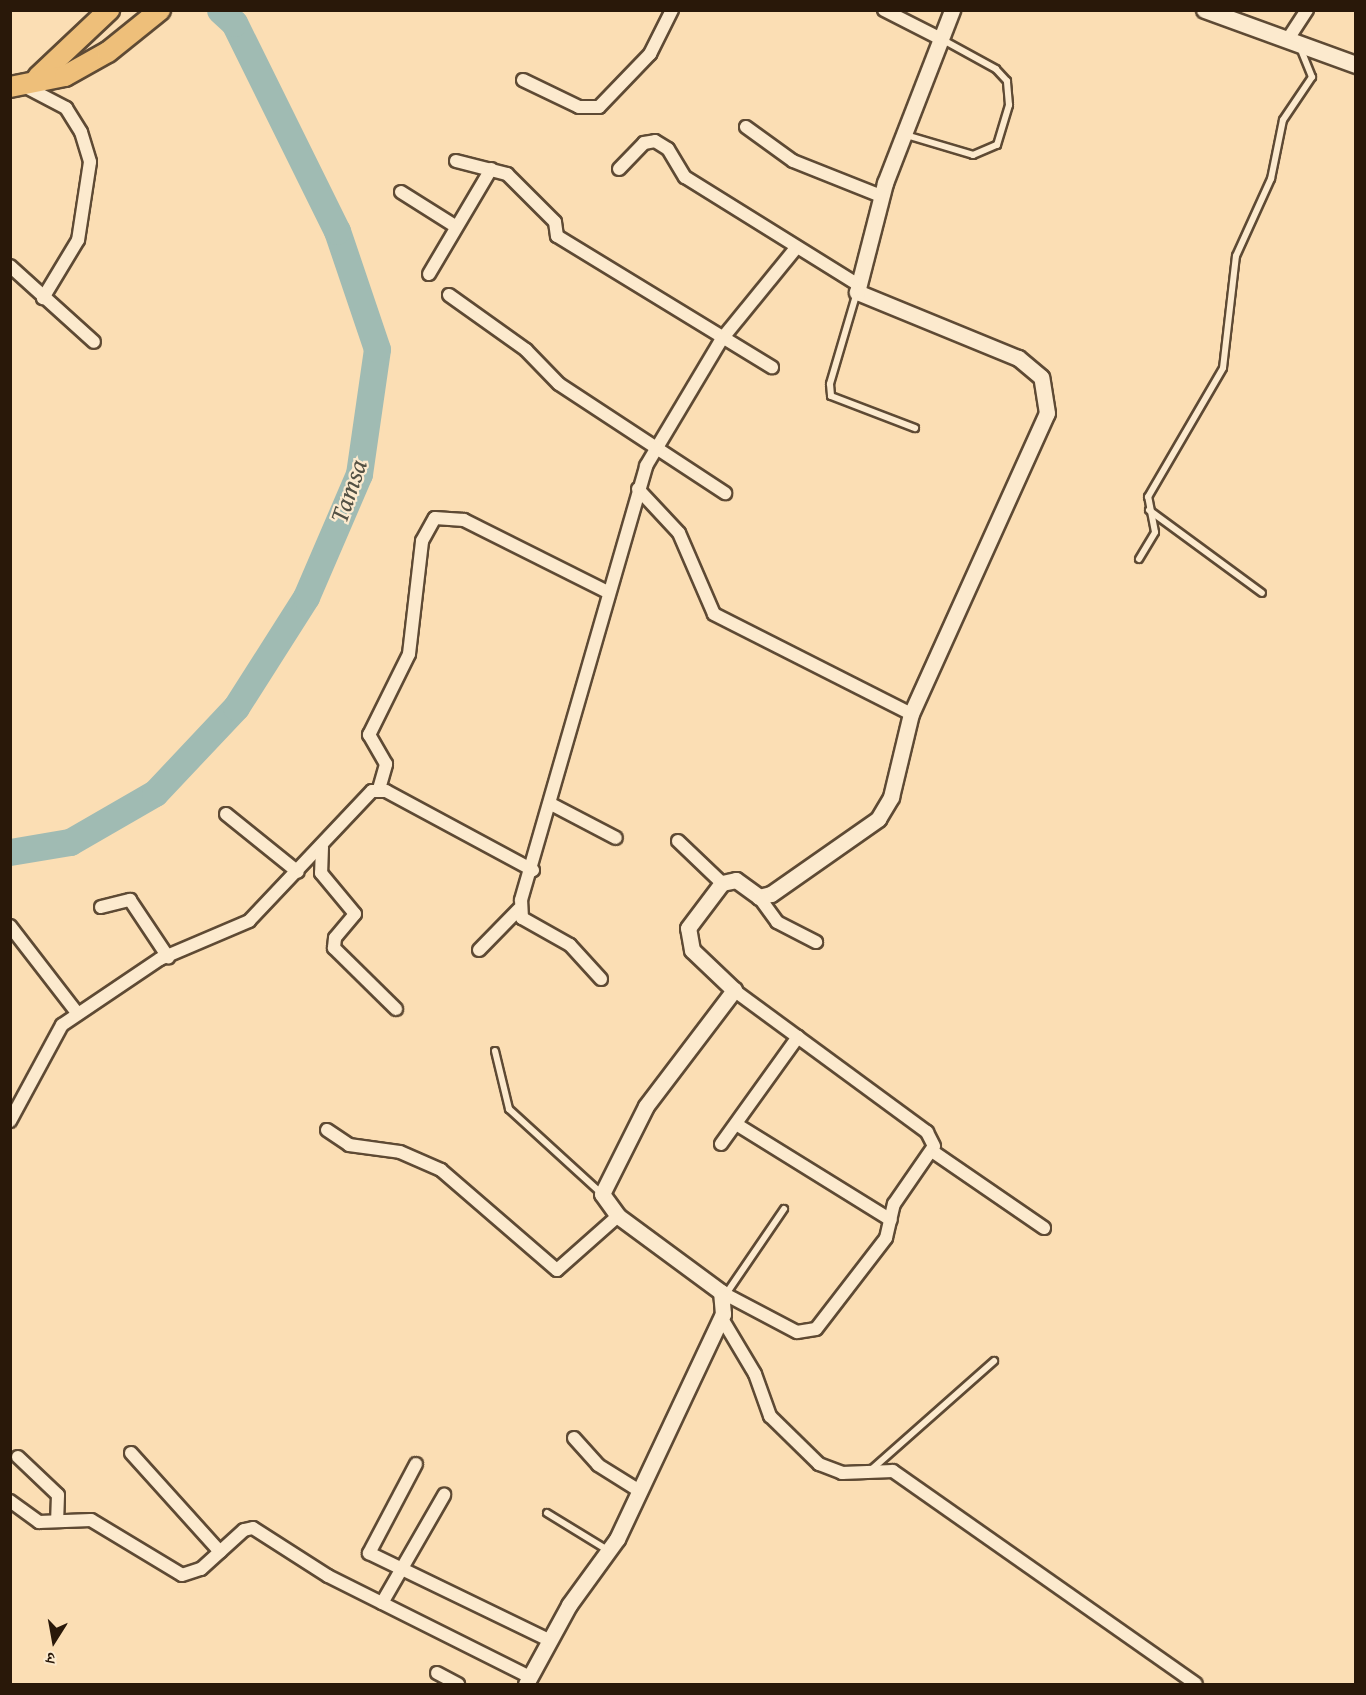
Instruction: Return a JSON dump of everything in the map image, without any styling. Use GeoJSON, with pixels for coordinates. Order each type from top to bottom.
{"type":"FeatureCollection","features":[{"type":"Feature","properties":{"kind":"highway"},"geometry":{"type":"LineString","coordinates":[[23,83],[110,10]]}},
{"type":"Feature","properties":{"kind":"highway"},"geometry":{"type":"LineString","coordinates":[[23,83],[65,76],[139,28],[160,10]]}},
{"type":"Feature","properties":{"kind":"main road"},"geometry":{"type":"LineString","coordinates":[[1205,10],[1356,64]]}},
{"type":"Feature","properties":{"kind":"street"},"geometry":{"type":"LineString","coordinates":[[523,80],[579,107],[599,107],[650,54],[672,10]]}},
{"type":"Feature","properties":{"kind":"street"},"geometry":{"type":"LineString","coordinates":[[884,10],[944,40]]}},
{"type":"Feature","properties":{"kind":"street"},"geometry":{"type":"LineString","coordinates":[[857,288],[881,196],[944,40],[952,10]]}},
{"type":"Feature","properties":{"kind":"street"},"geometry":{"type":"LineString","coordinates":[[1294,42],[1307,10]]}},
{"type":"Feature","properties":{"kind":"street"},"geometry":{"type":"LineString","coordinates":[[23,83],[66,108],[81,132],[90,162],[78,240],[66,270],[43,298]]}},
{"type":"Feature","properties":{"kind":"street"},"geometry":{"type":"LineString","coordinates":[[746,127],[793,161],[881,196]]}},
{"type":"Feature","properties":{"kind":"street"},"geometry":{"type":"LineString","coordinates":[[619,170],[644,143],[655,141],[668,149],[685,177],[857,288],[1018,358],[1041,377],[1049,398],[1042,425],[912,714],[891,797],[878,819],[779,889],[759,897]]}},
{"type":"Feature","properties":{"kind":"street"},"geometry":{"type":"LineString","coordinates":[[456,161],[491,169],[525,186],[531,203],[556,225],[557,236],[721,340],[772,367]]}},
{"type":"Feature","properties":{"kind":"street"},"geometry":{"type":"LineString","coordinates":[[429,274],[455,226],[491,169]]}},
{"type":"Feature","properties":{"kind":"street"},"geometry":{"type":"LineString","coordinates":[[401,192],[455,226]]}},
{"type":"Feature","properties":{"kind":"street"},"geometry":{"type":"LineString","coordinates":[[479,950],[519,909],[533,870],[638,489],[657,445],[721,340],[796,248]]}},
{"type":"Feature","properties":{"kind":"street"},"geometry":{"type":"LineString","coordinates":[[10,266],[94,342]]}},
{"type":"Feature","properties":{"kind":"street"},"geometry":{"type":"LineString","coordinates":[[448,295],[526,350],[559,384],[657,445],[725,494]]}},
{"type":"Feature","properties":{"kind":"street"},"geometry":{"type":"LineString","coordinates":[[638,489],[679,533],[714,614],[912,714]]}},
{"type":"Feature","properties":{"kind":"street"},"geometry":{"type":"LineString","coordinates":[[10,1121],[51,1039],[78,1014],[168,957],[244,925],[322,847],[367,796],[380,789],[387,764],[369,735],[409,654],[422,541],[435,518],[464,520],[608,592]]}},
{"type":"Feature","properties":{"kind":"street"},"geometry":{"type":"LineString","coordinates":[[380,789],[533,870]]}},
{"type":"Feature","properties":{"kind":"street"},"geometry":{"type":"LineString","coordinates":[[550,804],[616,838]]}},
{"type":"Feature","properties":{"kind":"street"},"geometry":{"type":"LineString","coordinates":[[226,814],[298,872]]}},
{"type":"Feature","properties":{"kind":"street"},"geometry":{"type":"LineString","coordinates":[[678,841],[722,883],[743,882],[759,897],[777,922],[816,942]]}},
{"type":"Feature","properties":{"kind":"street"},"geometry":{"type":"LineString","coordinates":[[322,847],[321,873],[355,914],[335,938],[334,948],[396,1009]]}},
{"type":"Feature","properties":{"kind":"street"},"geometry":{"type":"LineString","coordinates":[[722,883],[688,928],[687,943],[734,990],[927,1132],[932,1151],[1044,1228]]}},
{"type":"Feature","properties":{"kind":"street"},"geometry":{"type":"LineString","coordinates":[[101,907],[130,900],[168,957]]}},
{"type":"Feature","properties":{"kind":"street"},"geometry":{"type":"LineString","coordinates":[[519,909],[522,918],[570,945],[601,979]]}},
{"type":"Feature","properties":{"kind":"street"},"geometry":{"type":"LineString","coordinates":[[10,926],[78,1014]]}},
{"type":"Feature","properties":{"kind":"street"},"geometry":{"type":"LineString","coordinates":[[734,990],[646,1106],[602,1194],[618,1216],[723,1293],[790,1329],[810,1332],[886,1238],[898,1198],[932,1151]]}},
{"type":"Feature","properties":{"kind":"street"},"geometry":{"type":"LineString","coordinates":[[721,1144],[798,1037]]}},
{"type":"Feature","properties":{"kind":"street"},"geometry":{"type":"LineString","coordinates":[[736,1124],[891,1220]]}},
{"type":"Feature","properties":{"kind":"street"},"geometry":{"type":"LineString","coordinates":[[327,1130],[361,1149],[400,1152],[435,1166],[463,1185],[516,1239],[557,1270],[618,1216]]}},
{"type":"Feature","properties":{"kind":"street"},"geometry":{"type":"LineString","coordinates":[[10,1501],[28,1518],[57,1521],[92,1520],[173,1573],[196,1573],[253,1528],[382,1603],[528,1681],[549,1640],[609,1551],[722,1317],[723,1293]]}},
{"type":"Feature","properties":{"kind":"street"},"geometry":{"type":"LineString","coordinates":[[722,1317],[777,1425],[829,1469],[872,1468],[906,1480],[1196,1684]]}},
{"type":"Feature","properties":{"kind":"street"},"geometry":{"type":"LineString","coordinates":[[574,1438],[598,1465],[638,1490]]}},
{"type":"Feature","properties":{"kind":"street"},"geometry":{"type":"LineString","coordinates":[[131,1453],[220,1552]]}},
{"type":"Feature","properties":{"kind":"street"},"geometry":{"type":"LineString","coordinates":[[18,1458],[58,1495],[57,1521]]}},
{"type":"Feature","properties":{"kind":"street"},"geometry":{"type":"LineString","coordinates":[[416,1464],[369,1546],[372,1555],[549,1640]]}},
{"type":"Feature","properties":{"kind":"street"},"geometry":{"type":"LineString","coordinates":[[382,1603],[444,1495]]}},
{"type":"Feature","properties":{"kind":"street"},"geometry":{"type":"LineString","coordinates":[[436,1673],[458,1684]]}},
{"type":"Feature","properties":{"kind":"lane"},"geometry":{"type":"LineString","coordinates":[[905,135],[973,154],[997,145],[1009,105],[1007,81],[996,69],[944,40]]}},
{"type":"Feature","properties":{"kind":"lane"},"geometry":{"type":"LineString","coordinates":[[1139,559],[1155,532],[1148,509],[1152,487],[1223,368],[1236,256],[1271,179],[1283,120],[1312,77],[1294,42]]}},
{"type":"Feature","properties":{"kind":"lane"},"geometry":{"type":"LineString","coordinates":[[857,288],[830,384],[831,396],[915,428]]}},
{"type":"Feature","properties":{"kind":"lane"},"geometry":{"type":"LineString","coordinates":[[1148,509],[1262,593]]}},
{"type":"Feature","properties":{"kind":"lane"},"geometry":{"type":"LineString","coordinates":[[495,1051],[510,1109],[602,1194]]}},
{"type":"Feature","properties":{"kind":"lane"},"geometry":{"type":"LineString","coordinates":[[723,1293],[784,1209]]}},
{"type":"Feature","properties":{"kind":"lane"},"geometry":{"type":"LineString","coordinates":[[872,1468],[994,1361]]}},
{"type":"Feature","properties":{"kind":"lane"},"geometry":{"type":"LineString","coordinates":[[547,1513],[609,1551]]}},
{"type":"Feature","properties":{"kind":"waterway","name":"Tamsa"},"geometry":{"type":"LineString","coordinates":[[10,852],[70,842],[155,793],[236,707],[306,597],[359,474],[377,349],[337,231],[234,23],[220,10]]}}]}
